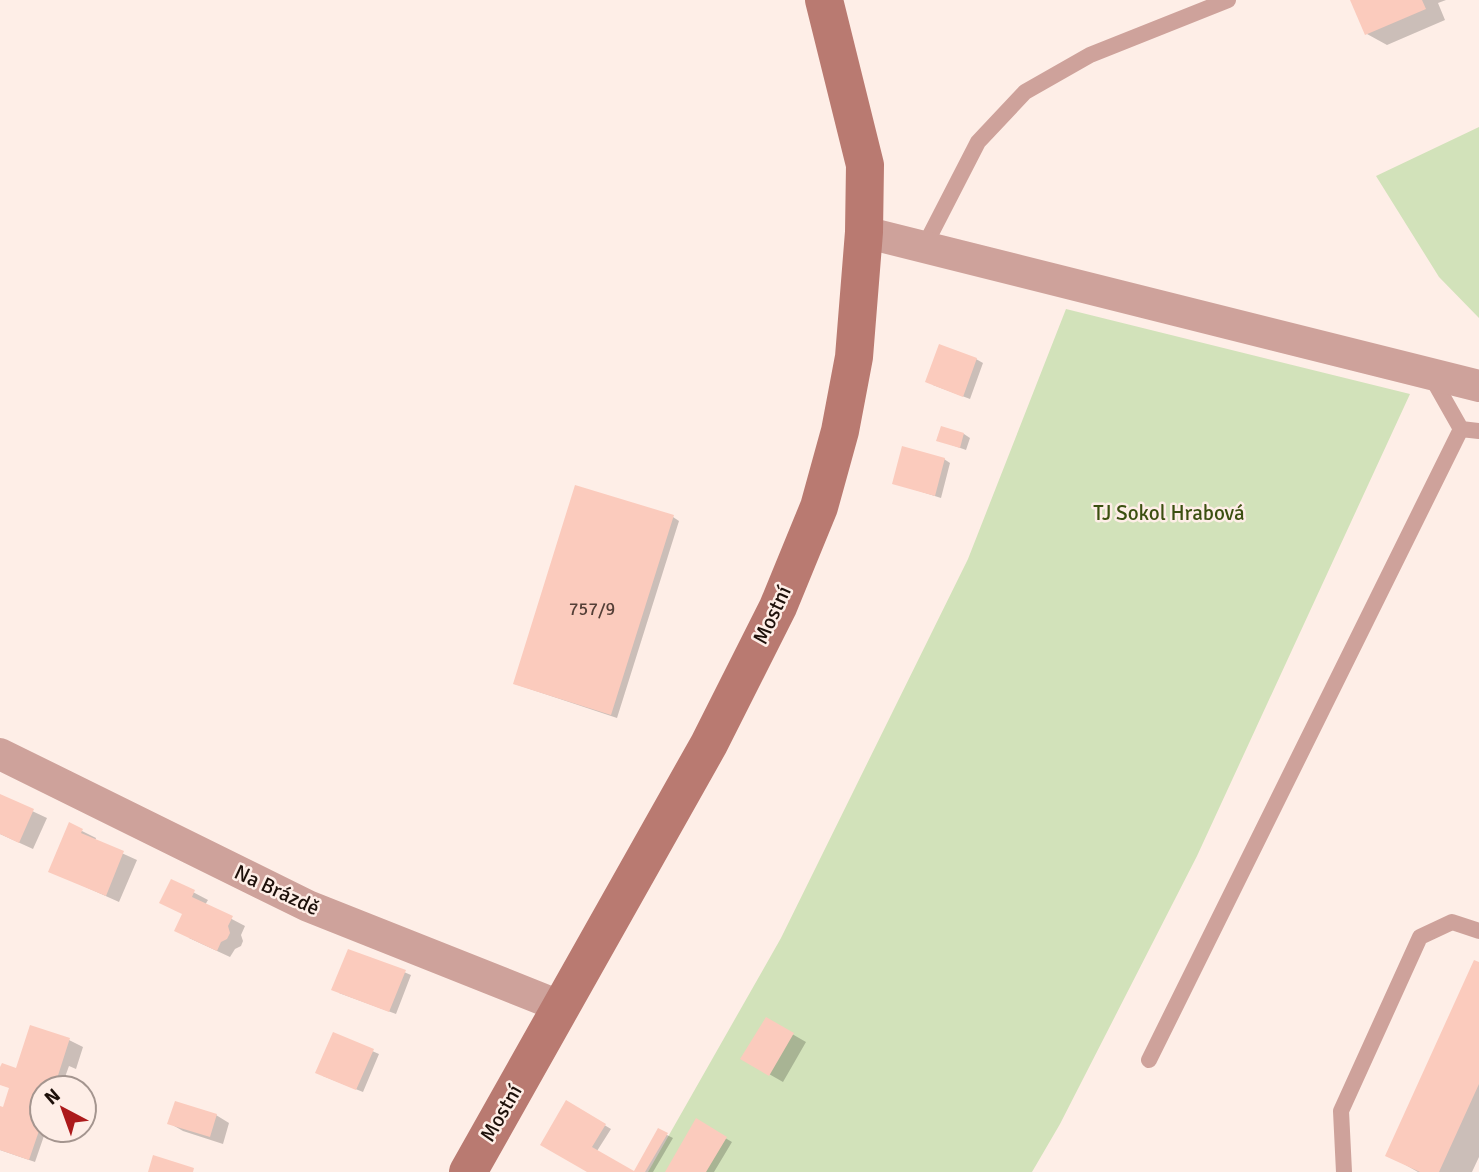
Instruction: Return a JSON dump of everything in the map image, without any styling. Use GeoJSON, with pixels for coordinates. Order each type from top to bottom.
{"type":"FeatureCollection","features":[{"type":"Feature","properties":{"kind":"main road","name":"Mostní"},"geometry":{"type":"LineString","coordinates":[[468,1172],[709,744],[778,607],[819,508],[840,431],[854,357],[864,232],[865,165],[824,0]]}},
{"type":"Feature","properties":{"kind":"street"},"geometry":{"type":"LineString","coordinates":[[864,232],[1479,386]]}},
{"type":"Feature","properties":{"kind":"street","name":"Na Brázdě"},"geometry":{"type":"LineString","coordinates":[[0,754],[308,906],[562,1007]]}},
{"type":"Feature","properties":{"kind":"lane"},"geometry":{"type":"LineString","coordinates":[[924,247],[978,142],[1025,92],[1090,55],[1228,0]]}},
{"type":"Feature","properties":{"kind":"lane"},"geometry":{"type":"LineString","coordinates":[[1430,374],[1461,429]]}},
{"type":"Feature","properties":{"kind":"lane"},"geometry":{"type":"LineString","coordinates":[[1461,429],[1479,431]]}},
{"type":"Feature","properties":{"kind":"lane"},"geometry":{"type":"LineString","coordinates":[[1149,1060],[1461,429]]}},
{"type":"Feature","properties":{"kind":"lane"},"geometry":{"type":"LineString","coordinates":[[1344,1172],[1340,1111],[1420,937],[1452,922],[1479,931]]}},
{"type":"Feature","properties":{"kind":"green space"},"geometry":{"type":"Polygon","coordinates":[[[1479,127],[1479,318],[1439,277],[1376,176],[1479,127]]]}},
{"type":"Feature","properties":{"kind":"green space","name":"TJ Sokol Hrabová"},"geometry":{"type":"Polygon","coordinates":[[[1066,309],[1410,394],[1197,856],[1060,1124],[1032,1172],[648,1172],[781,938],[968,559],[1066,309]]]}},
{"type":"Feature","properties":{"kind":"building"},"geometry":{"type":"Polygon","coordinates":[[[1350,0],[1422,0],[1426,9],[1365,35],[1350,0]]]}},
{"type":"Feature","properties":{"kind":"building"},"geometry":{"type":"Polygon","coordinates":[[[939,344],[977,358],[963,397],[925,382],[939,344]]]}},
{"type":"Feature","properties":{"kind":"building"},"geometry":{"type":"Polygon","coordinates":[[[941,426],[964,433],[960,448],[936,441],[941,426]]]}},
{"type":"Feature","properties":{"kind":"building"},"geometry":{"type":"Polygon","coordinates":[[[902,446],[945,458],[935,496],[892,484],[902,446]]]}},
{"type":"Feature","properties":{"kind":"building"},"geometry":{"type":"Polygon","coordinates":[[[575,485],[674,515],[611,715],[513,684],[575,485]]]}},
{"type":"Feature","properties":{"kind":"building"},"geometry":{"type":"Polygon","coordinates":[[[0,794],[34,809],[19,843],[0,834],[0,794]]]}},
{"type":"Feature","properties":{"kind":"building"},"geometry":{"type":"Polygon","coordinates":[[[69,822],[83,829],[81,833],[124,851],[106,896],[48,872],[69,822]]]}},
{"type":"Feature","properties":{"kind":"building"},"geometry":{"type":"Polygon","coordinates":[[[171,879],[195,890],[192,897],[233,916],[228,926],[230,933],[217,951],[174,931],[182,914],[159,903],[171,879]]]}},
{"type":"Feature","properties":{"kind":"building"},"geometry":{"type":"Polygon","coordinates":[[[348,949],[406,970],[389,1012],[331,990],[348,949]]]}},
{"type":"Feature","properties":{"kind":"building"},"geometry":{"type":"Polygon","coordinates":[[[1474,960],[1479,962],[1479,1084],[1439,1172],[1420,1172],[1385,1156],[1474,960]]]}},
{"type":"Feature","properties":{"kind":"building"},"geometry":{"type":"Polygon","coordinates":[[[766,1017],[794,1033],[769,1076],[740,1059],[766,1017]]]}},
{"type":"Feature","properties":{"kind":"building"},"geometry":{"type":"Polygon","coordinates":[[[30,1025],[70,1038],[58,1074],[28,1074],[28,1144],[34,1144],[29,1160],[0,1150],[0,1106],[3,1107],[9,1088],[0,1085],[0,1067],[2,1063],[16,1068],[30,1025]]]}},
{"type":"Feature","properties":{"kind":"building"},"geometry":{"type":"Polygon","coordinates":[[[333,1032],[374,1049],[356,1090],[315,1073],[333,1032]]]}},
{"type":"Feature","properties":{"kind":"building"},"geometry":{"type":"Polygon","coordinates":[[[566,1100],[606,1124],[592,1147],[634,1171],[658,1128],[668,1133],[645,1172],[587,1172],[540,1145],[566,1100]]]}},
{"type":"Feature","properties":{"kind":"building"},"geometry":{"type":"Polygon","coordinates":[[[175,1101],[217,1114],[210,1137],[167,1124],[175,1101]]]}},
{"type":"Feature","properties":{"kind":"building"},"geometry":{"type":"Polygon","coordinates":[[[696,1118],[727,1137],[706,1172],[665,1172],[696,1118]]]}},
{"type":"Feature","properties":{"kind":"building"},"geometry":{"type":"Polygon","coordinates":[[[153,1155],[194,1168],[193,1172],[148,1172],[153,1155]]]}}]}
